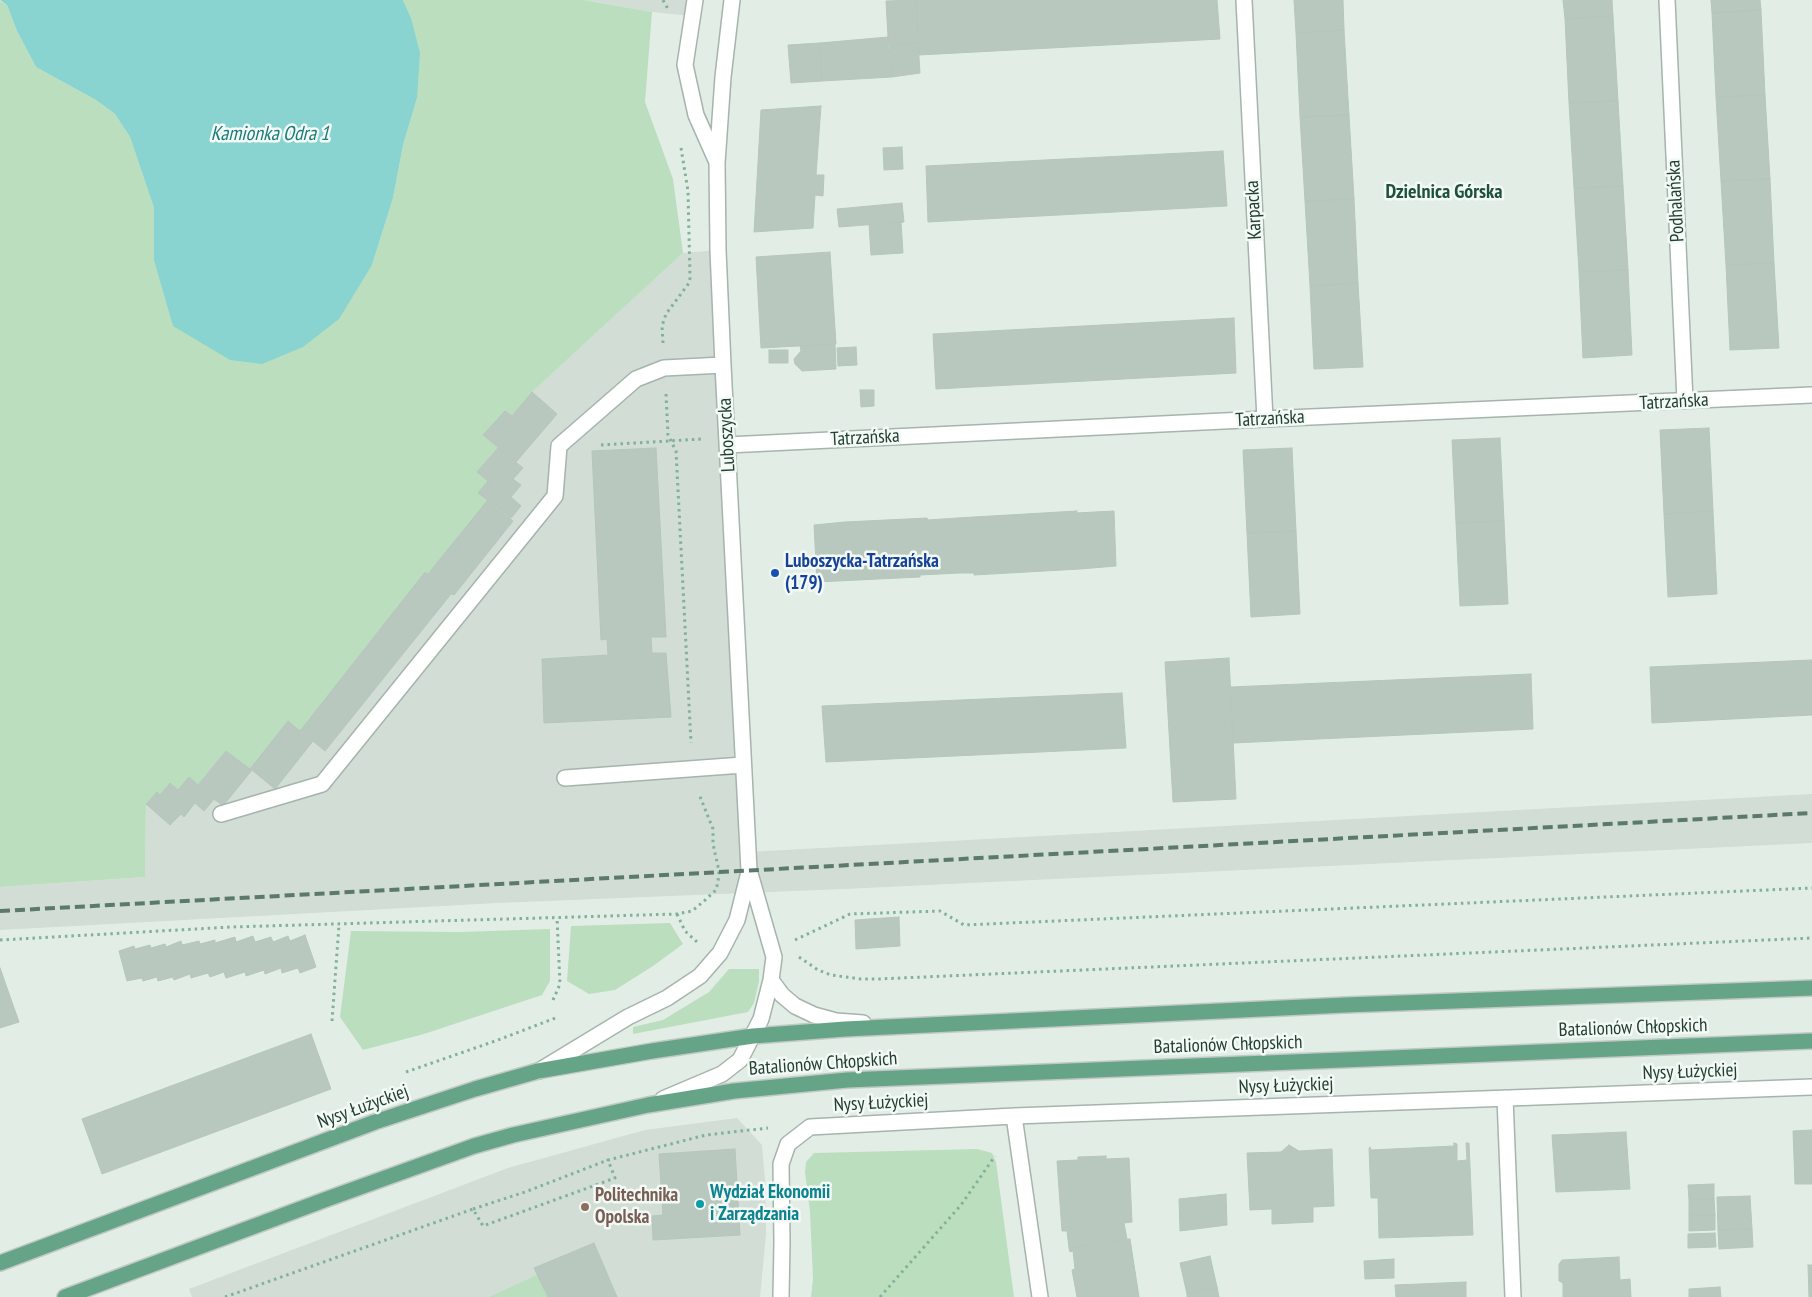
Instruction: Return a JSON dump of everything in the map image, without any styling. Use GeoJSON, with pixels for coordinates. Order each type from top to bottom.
{"type":"FeatureCollection","features":[{"type":"Feature","properties":{"kind":"main road","name":"Batalionów Chłopskich"},"geometry":{"type":"LineString","coordinates":[[753,1036],[902,1026],[1335,1005],[1812,988]]}},
{"type":"Feature","properties":{"kind":"main road","name":"Nysy Łużyckiej"},"geometry":{"type":"LineString","coordinates":[[0,1264],[375,1122],[475,1089],[538,1071],[753,1036]]}},
{"type":"Feature","properties":{"kind":"main road","name":"Batalionów Chłopskich"},"geometry":{"type":"LineString","coordinates":[[648,1105],[734,1091],[847,1080],[1812,1041]]}},
{"type":"Feature","properties":{"kind":"main road"},"geometry":{"type":"LineString","coordinates":[[65,1297],[336,1195],[474,1146],[513,1135],[648,1105]]}},
{"type":"Feature","properties":{"kind":"street"},"geometry":{"type":"LineString","coordinates":[[695,0],[685,65],[696,115],[717,163]]}},
{"type":"Feature","properties":{"kind":"street","name":"Luboszycka"},"geometry":{"type":"LineString","coordinates":[[732,0],[723,77],[717,163],[718,250],[749,870]]}},
{"type":"Feature","properties":{"kind":"street","name":"Karpacka"},"geometry":{"type":"LineString","coordinates":[[1244,0],[1264,419]]}},
{"type":"Feature","properties":{"kind":"street","name":"Podhalańska"},"geometry":{"type":"LineString","coordinates":[[1667,0],[1685,401]]}},
{"type":"Feature","properties":{"kind":"street"},"geometry":{"type":"LineString","coordinates":[[221,814],[322,784],[555,496],[559,446],[636,379],[664,368],[723,365]]}},
{"type":"Feature","properties":{"kind":"street","name":"Tatrzańska"},"geometry":{"type":"LineString","coordinates":[[727,445],[1812,395]]}},
{"type":"Feature","properties":{"kind":"street"},"geometry":{"type":"LineString","coordinates":[[565,778],[743,765]]}},
{"type":"Feature","properties":{"kind":"street"},"geometry":{"type":"LineString","coordinates":[[648,1105],[722,1074],[740,1060],[762,1019],[771,980],[774,956],[749,870]]}},
{"type":"Feature","properties":{"kind":"street"},"geometry":{"type":"LineString","coordinates":[[538,1071],[628,1017],[667,998],[700,976],[720,952],[737,920],[749,870]]}},
{"type":"Feature","properties":{"kind":"street"},"geometry":{"type":"LineString","coordinates":[[771,980],[782,995],[795,1006],[814,1014],[836,1021],[902,1026]]}},
{"type":"Feature","properties":{"kind":"street","name":"Nysy Łużyckiej"},"geometry":{"type":"LineString","coordinates":[[781,1297],[781,1164],[788,1144],[810,1127],[1014,1116],[1812,1087]]}},
{"type":"Feature","properties":{"kind":"street"},"geometry":{"type":"LineString","coordinates":[[1505,1098],[1513,1297]]}},
{"type":"Feature","properties":{"kind":"street"},"geometry":{"type":"LineString","coordinates":[[1014,1116],[1040,1297]]}},
{"type":"Feature","properties":{"kind":"path"},"geometry":{"type":"LineString","coordinates":[[0,940],[231,928],[677,914],[692,910],[716,890],[719,871],[713,844],[713,829],[695,783],[693,769],[676,451],[668,435],[664,368],[662,326],[666,314],[689,283],[690,269],[688,192],[680,141]]}},
{"type":"Feature","properties":{"kind":"path"},"geometry":{"type":"LineString","coordinates":[[559,446],[702,439]]}},
{"type":"Feature","properties":{"kind":"path"},"geometry":{"type":"LineString","coordinates":[[794,946],[791,942],[850,914],[940,911],[964,925],[1812,888]]}},
{"type":"Feature","properties":{"kind":"path"},"geometry":{"type":"LineString","coordinates":[[677,914],[685,931],[699,943]]}},
{"type":"Feature","properties":{"kind":"path"},"geometry":{"type":"LineString","coordinates":[[553,1000],[560,984],[558,918]]}},
{"type":"Feature","properties":{"kind":"path"},"geometry":{"type":"LineString","coordinates":[[332,1021],[339,925]]}},
{"type":"Feature","properties":{"kind":"path"},"geometry":{"type":"LineString","coordinates":[[796,951],[808,964],[818,970],[830,975],[861,979],[1812,938]]}},
{"type":"Feature","properties":{"kind":"path"},"geometry":{"type":"LineString","coordinates":[[406,1072],[558,1017]]}},
{"type":"Feature","properties":{"kind":"path"},"geometry":{"type":"LineString","coordinates":[[225,1297],[473,1208],[525,1192],[608,1160],[706,1134],[760,1128]]}},
{"type":"Feature","properties":{"kind":"path"},"geometry":{"type":"LineString","coordinates":[[880,1297],[961,1205],[997,1153]]}},
{"type":"Feature","properties":{"kind":"path"},"geometry":{"type":"LineString","coordinates":[[473,1208],[483,1226],[614,1178],[608,1160]]}},
{"type":"Feature","properties":{"kind":"shaded area"},"geometry":{"type":"Polygon","coordinates":[[[583,0],[695,0],[692,16],[652,12],[583,0]]]}},
{"type":"Feature","properties":{"kind":"shaded area"},"geometry":{"type":"Polygon","coordinates":[[[718,250],[748,852],[1812,794],[1812,843],[844,889],[497,903],[0,930],[0,887],[145,877],[146,804],[157,792],[160,794],[170,783],[198,785],[226,751],[250,768],[288,721],[300,730],[425,572],[428,574],[478,493],[477,472],[498,448],[483,435],[512,416],[532,392],[683,253],[718,250]]]}},
{"type":"Feature","properties":{"kind":"shaded area","name":"Politechnika Opolska"},"geometry":{"type":"Polygon","coordinates":[[[737,1118],[762,1145],[766,1234],[760,1297],[192,1297],[189,1289],[508,1168],[645,1130],[737,1118]]]}},
{"type":"Feature","properties":{"kind":"green space"},"geometry":{"type":"Polygon","coordinates":[[[403,0],[583,0],[652,12],[645,102],[673,179],[683,253],[532,392],[512,416],[484,435],[498,448],[478,472],[488,481],[478,493],[487,501],[428,574],[425,572],[300,731],[288,721],[250,769],[226,751],[198,785],[178,790],[170,783],[160,795],[157,792],[146,804],[145,877],[0,887],[0,1],[7,5],[17,31],[36,67],[96,100],[115,114],[130,137],[154,208],[154,260],[372,265],[393,198],[403,145],[417,98],[411,18],[403,0]]]}},
{"type":"Feature","properties":{"kind":"green space"},"geometry":{"type":"Polygon","coordinates":[[[670,923],[683,944],[615,990],[589,994],[567,981],[571,926],[670,923]]]}},
{"type":"Feature","properties":{"kind":"green space"},"geometry":{"type":"Polygon","coordinates":[[[550,929],[550,981],[542,995],[424,1034],[363,1050],[340,1017],[351,931],[459,932],[550,929]]]}},
{"type":"Feature","properties":{"kind":"green space"},"geometry":{"type":"Polygon","coordinates":[[[729,969],[759,969],[759,981],[754,1003],[748,1012],[633,1034],[633,1027],[663,1020],[709,992],[729,969]]]}},
{"type":"Feature","properties":{"kind":"green space"},"geometry":{"type":"Polygon","coordinates":[[[977,1149],[992,1153],[996,1162],[1014,1297],[811,1297],[813,1279],[810,1212],[805,1172],[806,1162],[814,1153],[977,1149]]]}},
{"type":"Feature","properties":{"kind":"green space"},"geometry":{"type":"Polygon","coordinates":[[[537,1275],[548,1297],[489,1297],[537,1275]]]}},
{"type":"Feature","properties":{"kind":"water","name":"Kamionka Odra 1"},"geometry":{"type":"Polygon","coordinates":[[[0,0],[403,0],[411,18],[420,53],[417,98],[403,145],[393,198],[372,265],[339,319],[303,347],[262,364],[230,360],[173,326],[154,260],[154,208],[130,137],[115,114],[96,100],[36,67],[17,31],[7,5],[0,0]]]}},
{"type":"Feature","properties":{"kind":"building"},"geometry":{"type":"Polygon","coordinates":[[[916,0],[1217,0],[1220,39],[919,55],[916,0]]]}},
{"type":"Feature","properties":{"kind":"building"},"geometry":{"type":"Polygon","coordinates":[[[916,0],[918,42],[890,46],[886,1],[916,0]]]}},
{"type":"Feature","properties":{"kind":"building"},"geometry":{"type":"Polygon","coordinates":[[[1294,0],[1343,0],[1344,30],[1296,33],[1294,0]]]}},
{"type":"Feature","properties":{"kind":"building"},"geometry":{"type":"Polygon","coordinates":[[[1563,0],[1612,0],[1613,16],[1565,19],[1563,0]]]}},
{"type":"Feature","properties":{"kind":"building"},"geometry":{"type":"Polygon","coordinates":[[[1711,0],[1760,0],[1761,10],[1712,13],[1711,0]]]}},
{"type":"Feature","properties":{"kind":"building"},"geometry":{"type":"Polygon","coordinates":[[[1761,10],[1765,95],[1716,97],[1712,13],[1761,10]]]}},
{"type":"Feature","properties":{"kind":"building"},"geometry":{"type":"Polygon","coordinates":[[[1613,16],[1618,101],[1569,103],[1565,19],[1613,16]]]}},
{"type":"Feature","properties":{"kind":"building"},"geometry":{"type":"Polygon","coordinates":[[[1344,30],[1349,115],[1300,117],[1296,33],[1344,30]]]}},
{"type":"Feature","properties":{"kind":"building"},"geometry":{"type":"Polygon","coordinates":[[[888,37],[892,77],[822,81],[820,43],[888,37]]]}},
{"type":"Feature","properties":{"kind":"building"},"geometry":{"type":"Polygon","coordinates":[[[918,42],[920,73],[892,77],[890,46],[918,42]]]}},
{"type":"Feature","properties":{"kind":"building"},"geometry":{"type":"Polygon","coordinates":[[[820,43],[822,81],[791,83],[788,45],[820,43]]]}},
{"type":"Feature","properties":{"kind":"building"},"geometry":{"type":"Polygon","coordinates":[[[1765,95],[1770,179],[1721,181],[1716,97],[1765,95]]]}},
{"type":"Feature","properties":{"kind":"building"},"geometry":{"type":"Polygon","coordinates":[[[1618,101],[1623,186],[1574,188],[1569,103],[1618,101]]]}},
{"type":"Feature","properties":{"kind":"building"},"geometry":{"type":"Polygon","coordinates":[[[821,106],[816,175],[824,175],[823,196],[815,195],[813,228],[754,232],[761,110],[821,106]]]}},
{"type":"Feature","properties":{"kind":"building"},"geometry":{"type":"Polygon","coordinates":[[[1349,115],[1354,199],[1305,201],[1300,117],[1349,115]]]}},
{"type":"Feature","properties":{"kind":"building"},"geometry":{"type":"Polygon","coordinates":[[[902,147],[903,169],[884,170],[883,148],[902,147]]]}},
{"type":"Feature","properties":{"kind":"building"},"geometry":{"type":"Polygon","coordinates":[[[1223,151],[1227,206],[928,222],[926,166],[1223,151]]]}},
{"type":"Feature","properties":{"kind":"building"},"geometry":{"type":"Polygon","coordinates":[[[1770,179],[1774,263],[1726,265],[1721,181],[1770,179]]]}},
{"type":"Feature","properties":{"kind":"building"},"geometry":{"type":"Polygon","coordinates":[[[1623,186],[1628,270],[1579,272],[1574,188],[1623,186]]]}},
{"type":"Feature","properties":{"kind":"building"},"geometry":{"type":"Polygon","coordinates":[[[1354,199],[1358,283],[1310,286],[1305,201],[1354,199]]]}},
{"type":"Feature","properties":{"kind":"building"},"geometry":{"type":"Polygon","coordinates":[[[902,203],[904,222],[839,227],[837,209],[902,203]]]}},
{"type":"Feature","properties":{"kind":"building"},"geometry":{"type":"Polygon","coordinates":[[[901,222],[903,253],[871,255],[869,224],[901,222]]]}},
{"type":"Feature","properties":{"kind":"building"},"geometry":{"type":"Polygon","coordinates":[[[830,252],[836,344],[761,348],[756,257],[830,252]]]}},
{"type":"Feature","properties":{"kind":"building"},"geometry":{"type":"Polygon","coordinates":[[[1774,263],[1779,348],[1730,350],[1726,265],[1774,263]]]}},
{"type":"Feature","properties":{"kind":"building"},"geometry":{"type":"Polygon","coordinates":[[[1628,270],[1632,355],[1583,358],[1579,272],[1628,270]]]}},
{"type":"Feature","properties":{"kind":"building"},"geometry":{"type":"Polygon","coordinates":[[[1358,283],[1363,367],[1314,369],[1310,286],[1358,283]]]}},
{"type":"Feature","properties":{"kind":"building"},"geometry":{"type":"Polygon","coordinates":[[[1234,318],[1236,373],[936,389],[933,334],[1234,318]]]}},
{"type":"Feature","properties":{"kind":"building"},"geometry":{"type":"Polygon","coordinates":[[[835,344],[836,369],[802,371],[795,364],[794,359],[801,351],[800,346],[835,344]]]}},
{"type":"Feature","properties":{"kind":"building"},"geometry":{"type":"Polygon","coordinates":[[[856,347],[857,365],[838,366],[837,348],[856,347]]]}},
{"type":"Feature","properties":{"kind":"building"},"geometry":{"type":"Polygon","coordinates":[[[769,350],[788,350],[788,363],[769,363],[769,350]]]}},
{"type":"Feature","properties":{"kind":"building"},"geometry":{"type":"Polygon","coordinates":[[[860,390],[874,390],[874,406],[861,407],[860,390]]]}},
{"type":"Feature","properties":{"kind":"building"},"geometry":{"type":"Polygon","coordinates":[[[532,392],[557,414],[516,462],[483,435],[505,411],[512,416],[532,392]]]}},
{"type":"Feature","properties":{"kind":"building"},"geometry":{"type":"Polygon","coordinates":[[[1709,428],[1713,511],[1664,514],[1660,430],[1709,428]]]}},
{"type":"Feature","properties":{"kind":"building"},"geometry":{"type":"Polygon","coordinates":[[[1500,438],[1504,521],[1456,523],[1452,440],[1500,438]]]}},
{"type":"Feature","properties":{"kind":"building"},"geometry":{"type":"Polygon","coordinates":[[[498,448],[523,468],[513,479],[521,485],[511,497],[521,506],[511,518],[478,493],[488,481],[477,472],[498,448]]]}},
{"type":"Feature","properties":{"kind":"building"},"geometry":{"type":"Polygon","coordinates":[[[656,448],[666,637],[651,637],[652,653],[666,653],[671,717],[544,723],[542,659],[608,655],[607,639],[601,640],[592,451],[656,448]]]}},
{"type":"Feature","properties":{"kind":"building"},"geometry":{"type":"Polygon","coordinates":[[[1292,448],[1296,531],[1247,533],[1243,450],[1292,448]]]}},
{"type":"Feature","properties":{"kind":"building"},"geometry":{"type":"Polygon","coordinates":[[[487,501],[513,521],[454,595],[451,594],[325,751],[313,741],[275,789],[252,770],[223,806],[214,799],[204,811],[195,803],[184,817],[181,814],[170,825],[146,804],[157,792],[160,795],[170,783],[178,790],[189,777],[198,785],[226,751],[250,769],[288,721],[300,731],[425,572],[428,574],[487,501]]]}},
{"type":"Feature","properties":{"kind":"building"},"geometry":{"type":"Polygon","coordinates":[[[1077,511],[1076,513],[1114,511],[1116,566],[817,582],[814,525],[1077,511]]]}},
{"type":"Feature","properties":{"kind":"building"},"geometry":{"type":"Polygon","coordinates":[[[1713,511],[1717,594],[1668,597],[1664,514],[1713,511]]]}},
{"type":"Feature","properties":{"kind":"building"},"geometry":{"type":"Polygon","coordinates":[[[1504,521],[1508,604],[1460,606],[1456,523],[1504,521]]]}},
{"type":"Feature","properties":{"kind":"building"},"geometry":{"type":"Polygon","coordinates":[[[1296,531],[1300,614],[1251,617],[1247,533],[1296,531]]]}},
{"type":"Feature","properties":{"kind":"building"},"geometry":{"type":"Polygon","coordinates":[[[1229,658],[1236,799],[1173,802],[1165,662],[1229,658]]]}},
{"type":"Feature","properties":{"kind":"building"},"geometry":{"type":"Polygon","coordinates":[[[1812,660],[1812,715],[1652,723],[1650,667],[1812,660]]]}},
{"type":"Feature","properties":{"kind":"building"},"geometry":{"type":"Polygon","coordinates":[[[1531,674],[1533,729],[1233,743],[1231,687],[1531,674]]]}},
{"type":"Feature","properties":{"kind":"building"},"geometry":{"type":"Polygon","coordinates":[[[1122,693],[1126,748],[826,762],[822,706],[1122,693]]]}},
{"type":"Feature","properties":{"kind":"building"},"geometry":{"type":"Polygon","coordinates":[[[899,917],[900,946],[856,949],[855,920],[899,917]]]}},
{"type":"Feature","properties":{"kind":"building"},"geometry":{"type":"Polygon","coordinates":[[[305,935],[316,967],[300,973],[298,968],[282,973],[281,968],[265,974],[264,970],[246,976],[245,972],[226,978],[224,972],[210,977],[208,973],[191,978],[190,974],[174,980],[173,977],[158,981],[157,977],[143,981],[142,978],[127,981],[119,951],[134,946],[135,949],[150,945],[151,948],[165,944],[166,947],[181,941],[182,945],[199,941],[200,944],[215,940],[215,943],[235,937],[236,942],[253,936],[255,942],[271,937],[273,942],[288,936],[290,941],[305,935]]]}},
{"type":"Feature","properties":{"kind":"building"},"geometry":{"type":"Polygon","coordinates":[[[0,968],[19,1022],[0,1028],[0,968]]]}},
{"type":"Feature","properties":{"kind":"building"},"geometry":{"type":"Polygon","coordinates":[[[311,1034],[331,1089],[102,1174],[82,1119],[311,1034]]]}},
{"type":"Feature","properties":{"kind":"building"},"geometry":{"type":"Polygon","coordinates":[[[1812,1130],[1812,1184],[1795,1184],[1793,1131],[1812,1130]]]}},
{"type":"Feature","properties":{"kind":"building"},"geometry":{"type":"Polygon","coordinates":[[[1626,1132],[1630,1189],[1556,1192],[1552,1135],[1626,1132]]]}},
{"type":"Feature","properties":{"kind":"building"},"geometry":{"type":"Polygon","coordinates":[[[1454,1143],[1457,1144],[1457,1161],[1467,1160],[1466,1143],[1469,1143],[1473,1235],[1379,1238],[1378,1198],[1371,1198],[1369,1148],[1371,1150],[1454,1146],[1454,1143]]]}},
{"type":"Feature","properties":{"kind":"building"},"geometry":{"type":"Polygon","coordinates":[[[1289,1145],[1299,1151],[1332,1149],[1334,1206],[1313,1207],[1313,1222],[1272,1224],[1272,1209],[1250,1210],[1247,1153],[1281,1152],[1289,1145]]]}},
{"type":"Feature","properties":{"kind":"building","name":"Wydział Ekonomii i Zarządzania"},"geometry":{"type":"Polygon","coordinates":[[[735,1149],[740,1235],[653,1240],[652,1216],[663,1215],[659,1154],[735,1149]]]}},
{"type":"Feature","properties":{"kind":"building"},"geometry":{"type":"Polygon","coordinates":[[[1106,1156],[1106,1159],[1129,1158],[1132,1222],[1124,1223],[1127,1239],[1069,1248],[1067,1231],[1062,1231],[1057,1161],[1078,1160],[1078,1157],[1106,1156]]]}},
{"type":"Feature","properties":{"kind":"building"},"geometry":{"type":"Polygon","coordinates":[[[1714,1184],[1714,1199],[1689,1200],[1688,1185],[1714,1184]]]}},
{"type":"Feature","properties":{"kind":"building"},"geometry":{"type":"Polygon","coordinates":[[[1226,1194],[1227,1225],[1180,1231],[1179,1199],[1226,1194]]]}},
{"type":"Feature","properties":{"kind":"building"},"geometry":{"type":"Polygon","coordinates":[[[1750,1196],[1752,1229],[1718,1230],[1717,1197],[1750,1196]]]}},
{"type":"Feature","properties":{"kind":"building"},"geometry":{"type":"Polygon","coordinates":[[[1714,1199],[1715,1215],[1689,1216],[1689,1200],[1714,1199]]]}},
{"type":"Feature","properties":{"kind":"building"},"geometry":{"type":"Polygon","coordinates":[[[1715,1215],[1715,1230],[1689,1231],[1689,1216],[1715,1215]]]}},
{"type":"Feature","properties":{"kind":"building"},"geometry":{"type":"Polygon","coordinates":[[[1752,1229],[1753,1247],[1719,1249],[1718,1230],[1752,1229]]]}},
{"type":"Feature","properties":{"kind":"building"},"geometry":{"type":"Polygon","coordinates":[[[1715,1233],[1716,1247],[1688,1248],[1688,1234],[1715,1233]]]}},
{"type":"Feature","properties":{"kind":"building"},"geometry":{"type":"Polygon","coordinates":[[[1130,1239],[1139,1297],[1077,1297],[1072,1270],[1075,1269],[1073,1251],[1070,1252],[1069,1248],[1130,1239]]]}},
{"type":"Feature","properties":{"kind":"building","name":"Politechnika Opolska"},"geometry":{"type":"Polygon","coordinates":[[[594,1243],[617,1297],[548,1297],[534,1268],[594,1243]]]}},
{"type":"Feature","properties":{"kind":"building"},"geometry":{"type":"Polygon","coordinates":[[[1210,1256],[1217,1287],[1187,1294],[1180,1263],[1210,1256]]]}},
{"type":"Feature","properties":{"kind":"building"},"geometry":{"type":"Polygon","coordinates":[[[1619,1257],[1620,1280],[1630,1279],[1631,1297],[1563,1297],[1563,1283],[1559,1281],[1559,1264],[1562,1260],[1619,1257]]]}},
{"type":"Feature","properties":{"kind":"building"},"geometry":{"type":"Polygon","coordinates":[[[1394,1259],[1394,1278],[1365,1279],[1364,1261],[1394,1259]]]}},
{"type":"Feature","properties":{"kind":"building"},"geometry":{"type":"Polygon","coordinates":[[[1808,1265],[1812,1265],[1812,1297],[1809,1297],[1808,1265]]]}},
{"type":"Feature","properties":{"kind":"building"},"geometry":{"type":"Polygon","coordinates":[[[1466,1282],[1466,1297],[1396,1297],[1395,1285],[1466,1282]]]}},
{"type":"Feature","properties":{"kind":"building"},"geometry":{"type":"Polygon","coordinates":[[[1217,1287],[1219,1297],[1187,1297],[1187,1294],[1217,1287]]]}},
{"type":"Feature","properties":{"kind":"building"},"geometry":{"type":"Polygon","coordinates":[[[1720,1287],[1721,1297],[1689,1297],[1689,1289],[1720,1287]]]}},
{"type":"Feature","properties":{"kind":"railway"},"geometry":{"type":"LineString","coordinates":[[0,911],[1812,813]]}},
{"type":"Feature","properties":{"kind":"place","name":"Luboszycka-Tatrzańska (179)"},"geometry":{"type":"Point","coordinates":[775,573]}},
{"type":"Feature","properties":{"kind":"place","name":"Wydział Ekonomii i Zarządzania"},"geometry":{"type":"Point","coordinates":[700,1204]}},
{"type":"Feature","properties":{"kind":"place","name":"Politechnika Opolska"},"geometry":{"type":"Point","coordinates":[585,1207]}},
{"type":"Feature","properties":{"kind":"district","name":"Dzielnica Górska"},"geometry":{"type":"Point","coordinates":[1444,192]}}]}
